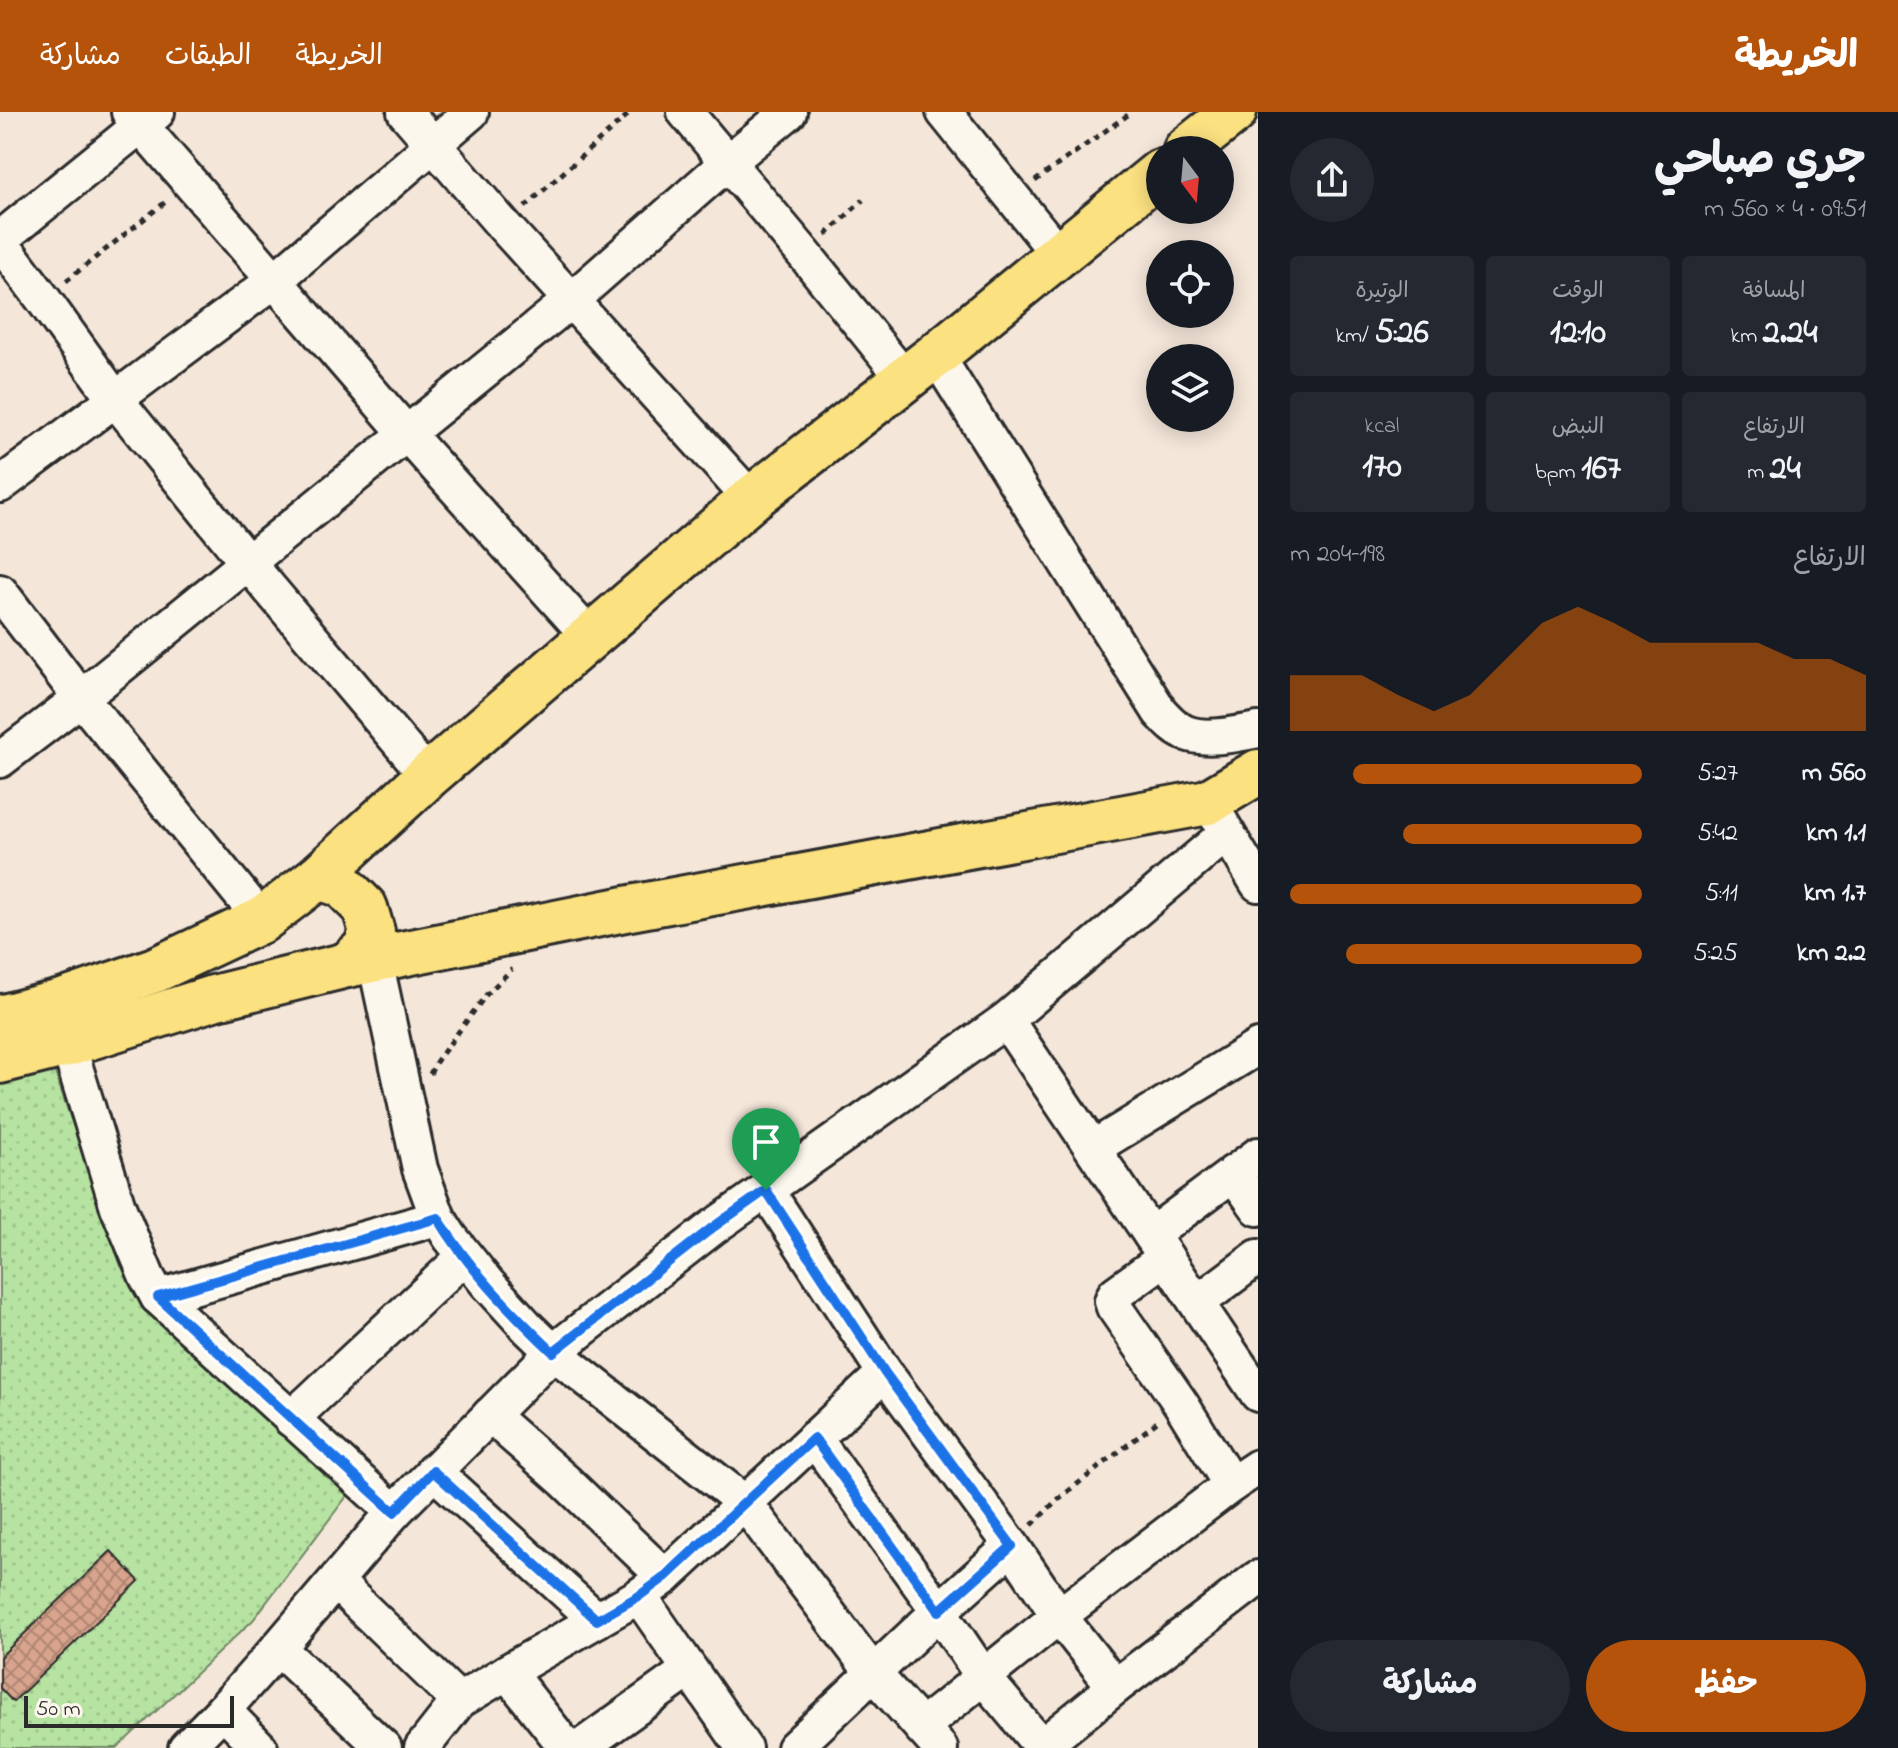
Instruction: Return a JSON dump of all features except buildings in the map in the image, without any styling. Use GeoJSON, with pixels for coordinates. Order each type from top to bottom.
{"type":"FeatureCollection","features":[{"type":"Feature","properties":{"kind":"highway"},"geometry":{"type":"LineString","coordinates":[[0,1018],[65,1001],[155,970],[262,920],[318,877],[428,776],[751,499],[921,367],[1146,184]]}},
{"type":"Feature","properties":{"kind":"highway"},"geometry":{"type":"LineString","coordinates":[[0,1061],[68,1044],[213,998],[361,963],[625,909],[1218,818],[1258,772]]}},
{"type":"Feature","properties":{"kind":"highway"},"geometry":{"type":"LineString","coordinates":[[318,877],[342,885],[365,908],[372,932],[361,963]]}},
{"type":"Feature","properties":{"kind":"street"},"geometry":{"type":"LineString","coordinates":[[405,112],[570,301],[751,499]]}},
{"type":"Feature","properties":{"kind":"street"},"geometry":{"type":"LineString","coordinates":[[0,485],[275,280],[471,112]]}},
{"type":"Feature","properties":{"kind":"street"},"geometry":{"type":"LineString","coordinates":[[685,112],[805,255],[921,367],[1160,712],[1178,729],[1194,735],[1258,730]]}},
{"type":"Feature","properties":{"kind":"street"},"geometry":{"type":"LineString","coordinates":[[0,760],[81,698],[570,301],[789,112]]}},
{"type":"Feature","properties":{"kind":"street"},"geometry":{"type":"LineString","coordinates":[[944,112],[1059,255]]}},
{"type":"Feature","properties":{"kind":"street"},"geometry":{"type":"LineString","coordinates":[[428,776],[247,562],[115,399],[0,241],[143,117],[189,182],[407,434],[590,637]]}},
{"type":"Feature","properties":{"kind":"street"},"geometry":{"type":"LineString","coordinates":[[0,592],[81,698],[262,920]]}},
{"type":"Feature","properties":{"kind":"street"},"geometry":{"type":"LineString","coordinates":[[186,1748],[278,1648],[394,1512],[553,1352],[712,1228],[1006,1020],[1218,818],[1258,884]]}},
{"type":"Feature","properties":{"kind":"street"},"geometry":{"type":"LineString","coordinates":[[361,963],[420,1169],[438,1218],[464,1257],[553,1352],[745,1503],[873,1673],[931,1738],[984,1678],[1059,1616],[1245,1476],[1181,1404],[1112,1301],[1158,1246],[1246,1164],[1258,1208]]}},
{"type":"Feature","properties":{"kind":"street"},"geometry":{"type":"LineString","coordinates":[[1006,1020],[1258,1394]]}},
{"type":"Feature","properties":{"kind":"street"},"geometry":{"type":"LineString","coordinates":[[68,1044],[118,1207],[158,1297],[394,1512]]}},
{"type":"Feature","properties":{"kind":"street"},"geometry":{"type":"LineString","coordinates":[[1093,1148],[1258,1047]]}},
{"type":"Feature","properties":{"kind":"street"},"geometry":{"type":"LineString","coordinates":[[766,1190],[885,1373],[1012,1546],[1059,1616],[1115,1687]]}},
{"type":"Feature","properties":{"kind":"street"},"geometry":{"type":"LineString","coordinates":[[158,1297],[438,1218]]}},
{"type":"Feature","properties":{"kind":"street"},"geometry":{"type":"LineString","coordinates":[[291,1419],[464,1257]]}},
{"type":"Feature","properties":{"kind":"street"},"geometry":{"type":"LineString","coordinates":[[1197,1303],[1258,1257]]}},
{"type":"Feature","properties":{"kind":"street"},"geometry":{"type":"LineString","coordinates":[[422,1748],[459,1701],[652,1586],[885,1373]]}},
{"type":"Feature","properties":{"kind":"street"},"geometry":{"type":"LineString","coordinates":[[490,1415],[565,1481],[652,1586],[689,1670],[744,1748]]}},
{"type":"Feature","properties":{"kind":"street"},"geometry":{"type":"LineString","coordinates":[[814,1438],[984,1678],[1041,1747],[1258,1578]]}},
{"type":"Feature","properties":{"kind":"street"},"geometry":{"type":"LineString","coordinates":[[433,1471],[597,1620]]}},
{"type":"Feature","properties":{"kind":"street"},"geometry":{"type":"LineString","coordinates":[[794,1748],[1012,1546]]}},
{"type":"Feature","properties":{"kind":"street"},"geometry":{"type":"LineString","coordinates":[[336,1582],[459,1701]]}},
{"type":"Feature","properties":{"kind":"street"},"geometry":{"type":"LineString","coordinates":[[278,1648],[384,1748]]}},
{"type":"Feature","properties":{"kind":"street"},"geometry":{"type":"LineString","coordinates":[[580,1748],[689,1670]]}},
{"type":"Feature","properties":{"kind":"street"},"geometry":{"type":"LineString","coordinates":[[507,1672],[567,1748]]}},
{"type":"Feature","properties":{"kind":"street"},"geometry":{"type":"LineString","coordinates":[[223,1710],[260,1748]]}},
{"type":"Feature","properties":{"kind":"path"},"geometry":{"type":"LineString","coordinates":[[502,224],[530,203],[631,112]]}},
{"type":"Feature","properties":{"kind":"path"},"geometry":{"type":"LineString","coordinates":[[1009,194],[1038,180],[1132,112]]}},
{"type":"Feature","properties":{"kind":"path"},"geometry":{"type":"LineString","coordinates":[[43,299],[189,182]]}},
{"type":"Feature","properties":{"kind":"path"},"geometry":{"type":"LineString","coordinates":[[805,255],[863,200]]}},
{"type":"Feature","properties":{"kind":"path"},"geometry":{"type":"LineString","coordinates":[[425,1083],[436,1062],[486,995],[519,962]]}},
{"type":"Feature","properties":{"kind":"path"},"geometry":{"type":"LineString","coordinates":[[1012,1546],[1057,1500],[1181,1404]]}},
{"type":"Feature","properties":{"kind":"green space"},"geometry":{"type":"Polygon","coordinates":[[[51,1061],[121,1266],[237,1377],[350,1492],[253,1620],[117,1748],[0,1748],[0,1076],[51,1061]]]}},
{"type":"Feature","properties":{"kind":"route"},"geometry":{"type":"LineString","coordinates":[[766,1190],[885,1373],[1012,1546],[939,1611],[814,1438],[665,1577],[597,1620],[433,1471],[394,1512],[158,1297],[438,1218],[464,1257],[553,1352],[712,1228],[766,1190]]}}]}
